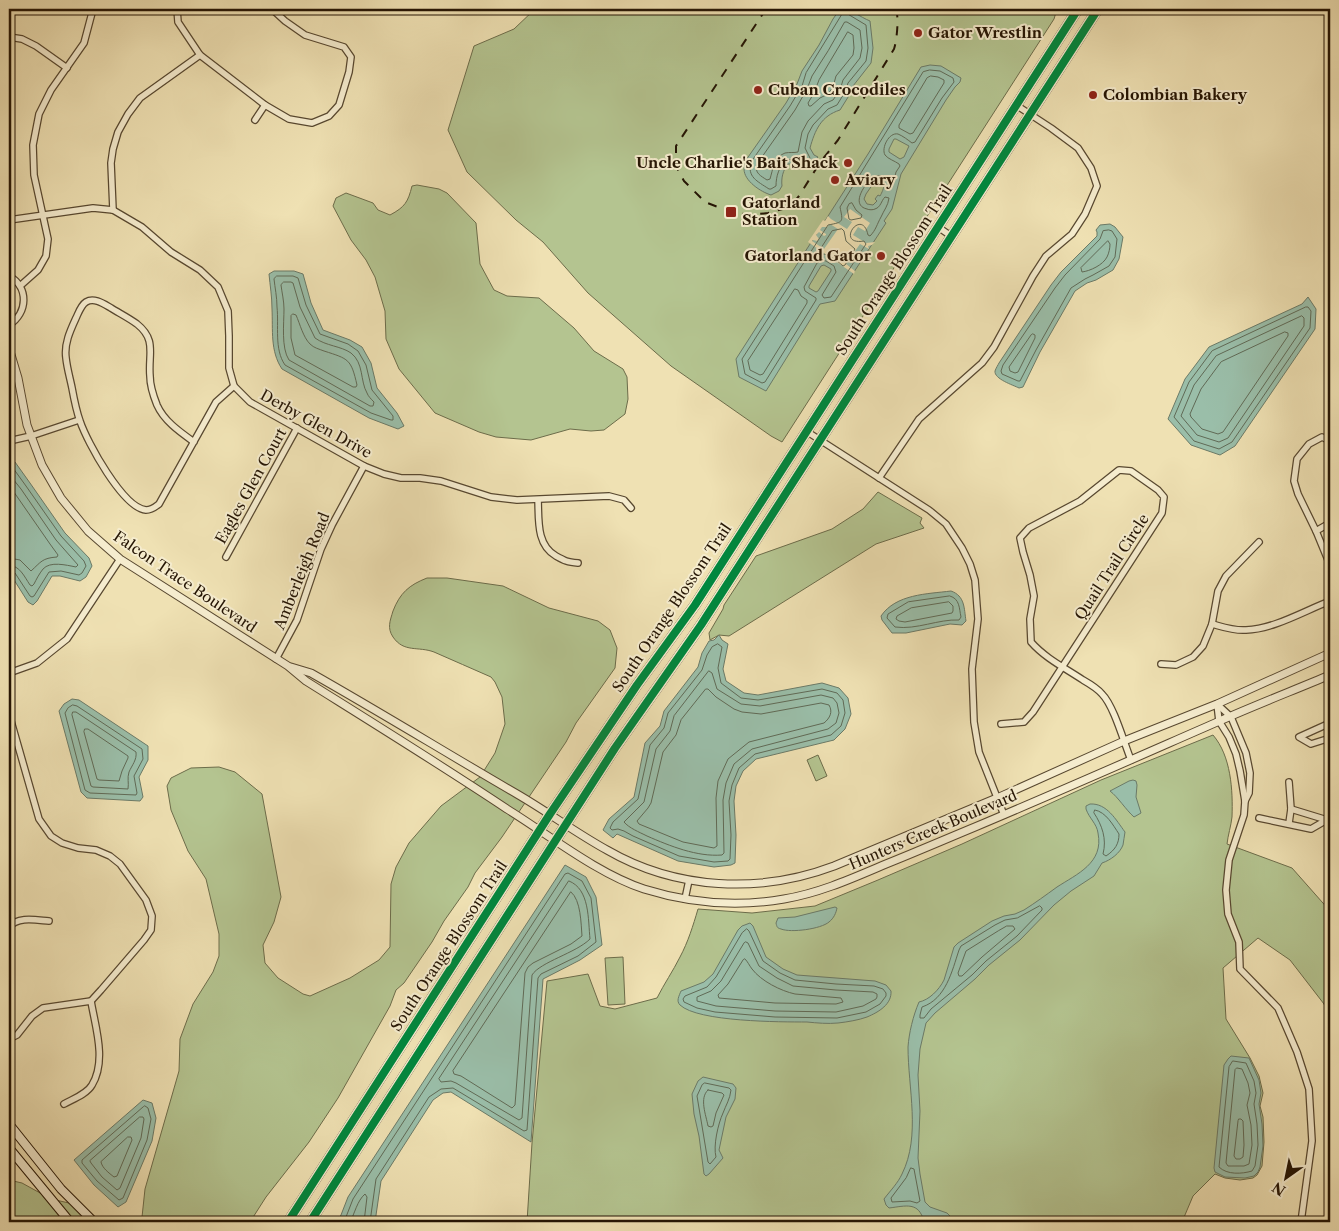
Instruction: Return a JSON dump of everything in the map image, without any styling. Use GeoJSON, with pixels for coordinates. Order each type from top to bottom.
{"type":"FeatureCollection","features":[{"type":"Feature","properties":{"kind":"main road","name":"South Orange Blossom Trail"},"geometry":{"type":"LineString","coordinates":[[288,1222],[550,814],[626,700],[695,604],[1078,9]]}},
{"type":"Feature","properties":{"kind":"main road","name":"South Orange Blossom Trail"},"geometry":{"type":"LineString","coordinates":[[310,1222],[566,824],[701,625],[1098,9]]}},
{"type":"Feature","properties":{"kind":"main road"},"geometry":{"type":"LineString","coordinates":[[9,1124],[61,1188],[94,1222]]}},
{"type":"Feature","properties":{"kind":"main road"},"geometry":{"type":"LineString","coordinates":[[9,1148],[70,1222]]}},
{"type":"Feature","properties":{"kind":"street"},"geometry":{"type":"LineString","coordinates":[[20,286],[38,270],[46,256],[48,239],[34,175],[33,145],[39,114],[51,90],[84,43],[93,9]]}},
{"type":"Feature","properties":{"kind":"street"},"geometry":{"type":"LineString","coordinates":[[177,9],[178,22],[200,55],[265,105],[289,119],[312,123],[329,116],[339,105],[349,72],[351,57],[344,47],[305,35],[284,21],[272,9]]}},
{"type":"Feature","properties":{"kind":"street"},"geometry":{"type":"LineString","coordinates":[[9,37],[22,39],[36,46],[67,68]]}},
{"type":"Feature","properties":{"kind":"street"},"geometry":{"type":"LineString","coordinates":[[113,210],[111,163],[113,149],[118,132],[128,114],[140,98],[200,55]]}},
{"type":"Feature","properties":{"kind":"street"},"geometry":{"type":"LineString","coordinates":[[255,120],[265,105]]}},
{"type":"Feature","properties":{"kind":"street"},"geometry":{"type":"LineString","coordinates":[[879,478],[919,419],[982,363],[994,347],[1033,276],[1046,256],[1072,234],[1085,214],[1097,186],[1091,168],[1078,148],[1016,105]]}},
{"type":"Feature","properties":{"kind":"street"},"geometry":{"type":"LineString","coordinates":[[9,220],[93,208],[113,210],[142,227],[171,252],[200,270],[218,286],[228,311],[228,368],[234,386],[216,402],[194,442],[159,504],[153,509],[145,510],[137,506],[121,491],[107,474],[92,448],[79,420],[65,357],[66,343],[70,330],[86,302],[100,302],[136,323],[146,333],[151,346],[150,374],[152,391],[158,407],[167,421],[194,442]]}},
{"type":"Feature","properties":{"kind":"street"},"geometry":{"type":"LineString","coordinates":[[938,227],[951,236]]}},
{"type":"Feature","properties":{"kind":"street"},"geometry":{"type":"LineString","coordinates":[[9,276],[20,286],[24,296],[24,305],[20,316],[9,325]]}},
{"type":"Feature","properties":{"kind":"street","name":"Falcon Trace Boulevard"},"geometry":{"type":"LineString","coordinates":[[9,348],[18,378],[27,425],[42,465],[61,498],[88,531],[120,559],[288,666],[306,682],[433,760],[540,830]]}},
{"type":"Feature","properties":{"kind":"street","name":"Derby Glen Drive"},"geometry":{"type":"LineString","coordinates":[[234,386],[250,402],[364,466],[384,474],[401,478],[441,481],[492,497],[517,500],[609,496],[624,500],[631,508]]}},
{"type":"Feature","properties":{"kind":"street"},"geometry":{"type":"LineString","coordinates":[[9,441],[31,436],[79,420]]}},
{"type":"Feature","properties":{"kind":"street","name":"Eagles Glen Court"},"geometry":{"type":"LineString","coordinates":[[226,557],[297,428]]}},
{"type":"Feature","properties":{"kind":"street"},"geometry":{"type":"LineString","coordinates":[[806,431],[929,510],[946,524],[962,548],[975,580],[978,619],[972,669],[974,722],[979,752],[1004,814]]}},
{"type":"Feature","properties":{"kind":"street"},"geometry":{"type":"LineString","coordinates":[[1330,441],[1322,437],[1309,444],[1297,459],[1294,481],[1330,565]]}},
{"type":"Feature","properties":{"kind":"street","name":"Amberleigh Road"},"geometry":{"type":"LineString","coordinates":[[276,659],[300,621],[321,549],[364,466]]}},
{"type":"Feature","properties":{"kind":"street","name":"Quail Trail Circle"},"geometry":{"type":"LineString","coordinates":[[1062,667],[1162,513],[1164,497],[1158,490],[1131,471],[1119,470],[1080,501],[1029,528],[1020,538],[1034,596],[1030,619],[1031,642],[1040,652],[1062,667],[1093,686],[1103,694],[1112,710],[1132,760]]}},
{"type":"Feature","properties":{"kind":"street"},"geometry":{"type":"LineString","coordinates":[[538,500],[540,534],[546,550],[566,562],[578,563]]}},
{"type":"Feature","properties":{"kind":"street"},"geometry":{"type":"LineString","coordinates":[[1316,531],[1330,523]]}},
{"type":"Feature","properties":{"kind":"street"},"geometry":{"type":"LineString","coordinates":[[1160,664],[1176,665],[1193,657],[1203,646],[1212,624],[1218,591],[1226,576],[1258,542]]}},
{"type":"Feature","properties":{"kind":"street"},"geometry":{"type":"LineString","coordinates":[[9,673],[37,663],[66,639],[120,559]]}},
{"type":"Feature","properties":{"kind":"street"},"geometry":{"type":"LineString","coordinates":[[1212,624],[1228,629],[1245,630],[1267,627],[1330,601]]}},
{"type":"Feature","properties":{"kind":"street","name":"Hunters Creek Boulevard"},"geometry":{"type":"LineString","coordinates":[[550,814],[606,850],[647,869],[689,880],[732,885],[770,883],[822,871],[997,798],[1330,654]]}},
{"type":"Feature","properties":{"kind":"street","name":"Falcon Trace Boulevard"},"geometry":{"type":"LineString","coordinates":[[288,666],[311,673],[550,814]]}},
{"type":"Feature","properties":{"kind":"street"},"geometry":{"type":"LineString","coordinates":[[1000,724],[1024,722],[1033,712],[1062,667]]}},
{"type":"Feature","properties":{"kind":"street","name":"Hunters Creek Boulevard"},"geometry":{"type":"LineString","coordinates":[[540,830],[595,865],[618,878],[642,888],[685,899],[721,902],[755,903],[786,899],[830,888],[1330,675]]}},
{"type":"Feature","properties":{"kind":"street"},"geometry":{"type":"LineString","coordinates":[[1217,704],[1231,717],[1246,753],[1250,773],[1249,793],[1245,801]]}},
{"type":"Feature","properties":{"kind":"street"},"geometry":{"type":"LineString","coordinates":[[1217,704],[1219,721],[1229,737],[1236,754],[1245,801],[1244,815],[1230,860],[1226,890],[1228,914],[1239,942],[1240,969],[1278,1008],[1297,1052],[1309,1089],[1312,1140],[1301,1222]]}},
{"type":"Feature","properties":{"kind":"street"},"geometry":{"type":"LineString","coordinates":[[9,714],[39,819],[50,836],[62,843],[78,848],[96,850],[110,856],[120,864],[146,900],[152,916],[151,930],[144,940],[102,990],[90,1001],[43,1008],[32,1016],[17,1035],[9,1039]]}},
{"type":"Feature","properties":{"kind":"street"},"geometry":{"type":"LineString","coordinates":[[1330,723],[1298,737],[1311,744],[1330,738]]}},
{"type":"Feature","properties":{"kind":"street"},"geometry":{"type":"LineString","coordinates":[[1289,782],[1291,809],[1289,823]]}},
{"type":"Feature","properties":{"kind":"street"},"geometry":{"type":"LineString","coordinates":[[1291,809],[1329,819]]}},
{"type":"Feature","properties":{"kind":"street"},"geometry":{"type":"LineString","coordinates":[[1259,818],[1311,829],[1329,819]]}},
{"type":"Feature","properties":{"kind":"street"},"geometry":{"type":"LineString","coordinates":[[685,899],[689,880]]}},
{"type":"Feature","properties":{"kind":"street"},"geometry":{"type":"LineString","coordinates":[[9,927],[12,923],[30,918],[48,921]]}},
{"type":"Feature","properties":{"kind":"street"},"geometry":{"type":"LineString","coordinates":[[64,1104],[77,1098],[92,1086],[98,1068],[99,1046],[90,1001]]}},
{"type":"Feature","properties":{"kind":"shaded area"},"geometry":{"type":"Polygon","coordinates":[[[535,9],[1057,9],[1054,19],[782,442],[671,366],[588,293],[543,242],[516,220],[467,172],[448,130],[474,46],[514,29],[535,9]]]}},
{"type":"Feature","properties":{"kind":"shaded area"},"geometry":{"type":"Polygon","coordinates":[[[417,185],[439,189],[447,193],[476,223],[480,264],[494,290],[507,296],[539,298],[574,328],[594,351],[623,369],[627,377],[628,399],[625,414],[604,430],[570,429],[531,440],[496,437],[479,432],[435,413],[399,369],[386,339],[385,311],[375,277],[366,260],[351,240],[333,206],[336,198],[346,193],[373,203],[378,210],[390,215],[402,207],[409,196],[412,186],[417,185]]]}},
{"type":"Feature","properties":{"kind":"shaded area"},"geometry":{"type":"Polygon","coordinates":[[[878,492],[922,518],[920,523],[924,528],[876,544],[729,636],[719,635],[710,640],[709,633],[724,605],[756,556],[832,529],[863,509],[878,492]]]}},
{"type":"Feature","properties":{"kind":"shaded area"},"geometry":{"type":"Polygon","coordinates":[[[427,578],[447,578],[503,586],[549,608],[598,621],[610,630],[617,648],[615,668],[576,723],[566,742],[502,837],[475,873],[432,942],[404,983],[396,990],[390,1006],[338,1098],[309,1142],[266,1197],[250,1222],[139,1222],[142,1217],[145,1189],[179,1071],[180,1039],[193,1004],[213,972],[219,956],[219,934],[206,879],[188,851],[171,810],[167,786],[171,778],[191,768],[219,767],[235,772],[262,794],[281,897],[274,922],[263,945],[265,963],[278,978],[303,994],[310,996],[350,978],[379,960],[390,947],[391,884],[396,867],[409,843],[441,806],[480,777],[495,753],[505,724],[502,697],[491,677],[434,652],[402,645],[391,634],[390,621],[402,594],[410,587],[427,578]]]}},
{"type":"Feature","properties":{"kind":"shaded area"},"geometry":{"type":"Polygon","coordinates":[[[1213,735],[1224,753],[1230,774],[1232,817],[1227,844],[1292,868],[1330,911],[1330,1020],[1324,1004],[1290,960],[1258,938],[1223,968],[1226,1019],[1259,1076],[1263,1093],[1260,1106],[1263,1117],[1264,1142],[1262,1166],[1253,1178],[1240,1180],[1225,1178],[1215,1174],[1193,1196],[1182,1222],[527,1222],[532,1143],[547,981],[588,974],[600,1006],[615,1009],[657,998],[683,951],[698,909],[752,913],[815,906],[962,844],[1101,780],[1213,735]]]}},
{"type":"Feature","properties":{"kind":"shaded area"},"geometry":{"type":"Polygon","coordinates":[[[818,755],[827,776],[816,781],[807,760],[818,755]]]}},
{"type":"Feature","properties":{"kind":"shaded area"},"geometry":{"type":"Polygon","coordinates":[[[623,957],[625,1004],[608,1005],[605,958],[623,957]]]}},
{"type":"Feature","properties":{"kind":"shaded area"},"geometry":{"type":"Polygon","coordinates":[[[9,1180],[22,1183],[51,1199],[69,1203],[94,1222],[9,1222],[9,1180]]]}},
{"type":"Feature","properties":{"kind":"water"},"geometry":{"type":"Polygon","coordinates":[[[840,9],[852,12],[870,21],[873,48],[871,63],[853,86],[840,110],[828,116],[820,124],[810,148],[814,155],[818,157],[810,168],[788,164],[782,177],[782,186],[779,191],[771,195],[767,194],[758,189],[747,178],[744,169],[746,160],[786,103],[802,71],[840,9]]]}},
{"type":"Feature","properties":{"kind":"water"},"geometry":{"type":"Polygon","coordinates":[[[930,65],[941,66],[961,78],[901,174],[892,209],[884,221],[886,223],[835,301],[820,304],[766,391],[739,377],[736,359],[868,154],[921,67],[930,65]],[[894,139],[889,152],[900,159],[904,157],[909,146],[894,139]],[[875,181],[864,199],[867,204],[873,205],[884,187],[882,181],[875,181]],[[824,265],[821,266],[809,286],[809,288],[816,292],[831,271],[831,269],[824,265]]]}},
{"type":"Feature","properties":{"kind":"water"},"geometry":{"type":"Polygon","coordinates":[[[1110,224],[1123,237],[1119,259],[1113,270],[1075,291],[1040,352],[1023,387],[1019,388],[997,377],[995,371],[997,367],[1051,285],[1061,272],[1097,236],[1096,230],[1100,225],[1110,224]]]}},
{"type":"Feature","properties":{"kind":"water"},"geometry":{"type":"Polygon","coordinates":[[[274,271],[294,271],[303,274],[311,303],[323,330],[350,340],[362,347],[371,363],[377,388],[397,413],[404,426],[398,429],[369,418],[282,369],[278,362],[273,340],[269,274],[274,271]]]}},
{"type":"Feature","properties":{"kind":"water"},"geometry":{"type":"Polygon","coordinates":[[[1308,297],[1316,309],[1315,329],[1235,446],[1220,455],[1191,445],[1168,419],[1185,379],[1209,347],[1302,304],[1308,297]]]}},
{"type":"Feature","properties":{"kind":"water"},"geometry":{"type":"Polygon","coordinates":[[[9,462],[15,462],[65,533],[89,558],[92,566],[86,577],[80,581],[52,576],[33,605],[28,602],[9,572],[9,462]]]}},
{"type":"Feature","properties":{"kind":"water"},"geometry":{"type":"Polygon","coordinates":[[[951,591],[959,596],[963,603],[966,621],[962,625],[950,624],[906,633],[892,633],[882,620],[881,616],[887,609],[903,599],[922,594],[951,591]]]}},
{"type":"Feature","properties":{"kind":"water"},"geometry":{"type":"Polygon","coordinates":[[[719,635],[728,644],[723,669],[726,681],[744,693],[758,695],[822,683],[839,688],[848,698],[851,714],[845,729],[834,740],[756,759],[743,771],[736,786],[734,801],[735,863],[714,867],[678,861],[617,834],[613,838],[603,830],[609,819],[634,797],[645,743],[660,726],[664,711],[698,667],[702,653],[709,641],[714,640],[719,635]]]}},
{"type":"Feature","properties":{"kind":"water"},"geometry":{"type":"Polygon","coordinates":[[[72,699],[79,700],[148,746],[148,760],[139,777],[143,797],[140,801],[87,798],[81,792],[59,711],[64,704],[72,699]]]}},
{"type":"Feature","properties":{"kind":"water"},"geometry":{"type":"Polygon","coordinates":[[[1133,780],[1136,781],[1137,785],[1136,797],[1141,813],[1134,817],[1110,791],[1133,780]]]}},
{"type":"Feature","properties":{"kind":"water"},"geometry":{"type":"Polygon","coordinates":[[[1096,804],[1106,809],[1125,832],[1120,851],[1102,863],[1094,876],[1054,905],[1020,940],[989,965],[926,1023],[920,1049],[918,1075],[920,1111],[918,1158],[920,1174],[925,1202],[930,1207],[947,1213],[956,1222],[924,1222],[919,1211],[911,1206],[889,1208],[884,1199],[902,1174],[911,1144],[912,1112],[908,1047],[909,1036],[919,1002],[930,997],[942,984],[954,947],[958,943],[992,921],[1024,910],[1080,872],[1093,860],[1099,843],[1095,824],[1086,809],[1086,806],[1096,804]]]}},
{"type":"Feature","properties":{"kind":"water"},"geometry":{"type":"Polygon","coordinates":[[[565,865],[586,877],[596,897],[602,945],[580,960],[543,979],[531,1142],[451,1092],[443,1093],[433,1100],[381,1181],[375,1222],[337,1222],[348,1197],[565,865]]]}},
{"type":"Feature","properties":{"kind":"water"},"geometry":{"type":"Polygon","coordinates":[[[835,907],[837,910],[832,919],[820,927],[792,931],[778,928],[776,923],[778,918],[795,917],[835,907]]]}},
{"type":"Feature","properties":{"kind":"water"},"geometry":{"type":"Polygon","coordinates":[[[750,923],[766,957],[783,969],[797,975],[875,981],[886,985],[891,991],[887,1004],[876,1013],[867,1017],[838,1023],[721,1018],[690,1011],[680,1005],[678,1000],[681,991],[704,982],[713,974],[738,930],[750,923]]]}},
{"type":"Feature","properties":{"kind":"water"},"geometry":{"type":"Polygon","coordinates":[[[1231,1056],[1249,1058],[1259,1080],[1261,1093],[1259,1104],[1263,1146],[1260,1167],[1254,1176],[1245,1178],[1225,1177],[1215,1172],[1214,1168],[1224,1065],[1231,1056]]]}},
{"type":"Feature","properties":{"kind":"water"},"geometry":{"type":"Polygon","coordinates":[[[703,1077],[733,1084],[736,1088],[735,1099],[726,1117],[719,1150],[723,1158],[706,1176],[704,1174],[692,1094],[698,1081],[703,1077]]]}},
{"type":"Feature","properties":{"kind":"water"},"geometry":{"type":"Polygon","coordinates":[[[143,1100],[152,1103],[156,1118],[152,1141],[126,1202],[118,1207],[94,1185],[74,1160],[143,1100]]]}},
{"type":"Feature","properties":{"kind":"pier"},"geometry":{"type":"Polygon","coordinates":[[[850,209],[870,223],[865,231],[858,227],[853,235],[866,243],[875,242],[868,246],[869,249],[860,244],[846,264],[855,271],[854,274],[808,242],[823,220],[825,221],[828,216],[847,229],[852,222],[844,217],[850,209]],[[830,224],[827,227],[822,227],[820,230],[826,235],[824,236],[819,232],[816,235],[819,239],[812,241],[824,249],[838,229],[830,224]]]}},
{"type":"Feature","properties":{"kind":"railway"},"geometry":{"type":"LineString","coordinates":[[766,9],[676,146],[676,166],[684,181],[705,202],[731,212],[750,215],[768,213],[790,207],[799,196],[821,161],[838,140],[894,49],[897,29],[896,9]]}},
{"type":"Feature","properties":{"kind":"cycle path"},"geometry":{"type":"LineString","coordinates":[[288,1222],[550,814],[637,685],[695,605],[1078,9]]}},
{"type":"Feature","properties":{"kind":"cycle path"},"geometry":{"type":"LineString","coordinates":[[310,1222],[615,748],[701,625],[1098,9]]}},
{"type":"Feature","properties":{"kind":"place","name":"Gator Wrestlin"},"geometry":{"type":"Point","coordinates":[918,33]}},
{"type":"Feature","properties":{"kind":"place","name":"Cuban Crocodiles"},"geometry":{"type":"Point","coordinates":[758,90]}},
{"type":"Feature","properties":{"kind":"place","name":"Colombian Bakery"},"geometry":{"type":"Point","coordinates":[1093,95]}},
{"type":"Feature","properties":{"kind":"place","name":"Uncle Charlie's Bait Shack"},"geometry":{"type":"Point","coordinates":[848,163]}},
{"type":"Feature","properties":{"kind":"place","name":"Aviary"},"geometry":{"type":"Point","coordinates":[835,180]}},
{"type":"Feature","properties":{"kind":"place","name":"Gatorland Station"},"geometry":{"type":"Point","coordinates":[731,212]}},
{"type":"Feature","properties":{"kind":"place","name":"Gatorland Gator"},"geometry":{"type":"Point","coordinates":[881,256]}}]}
